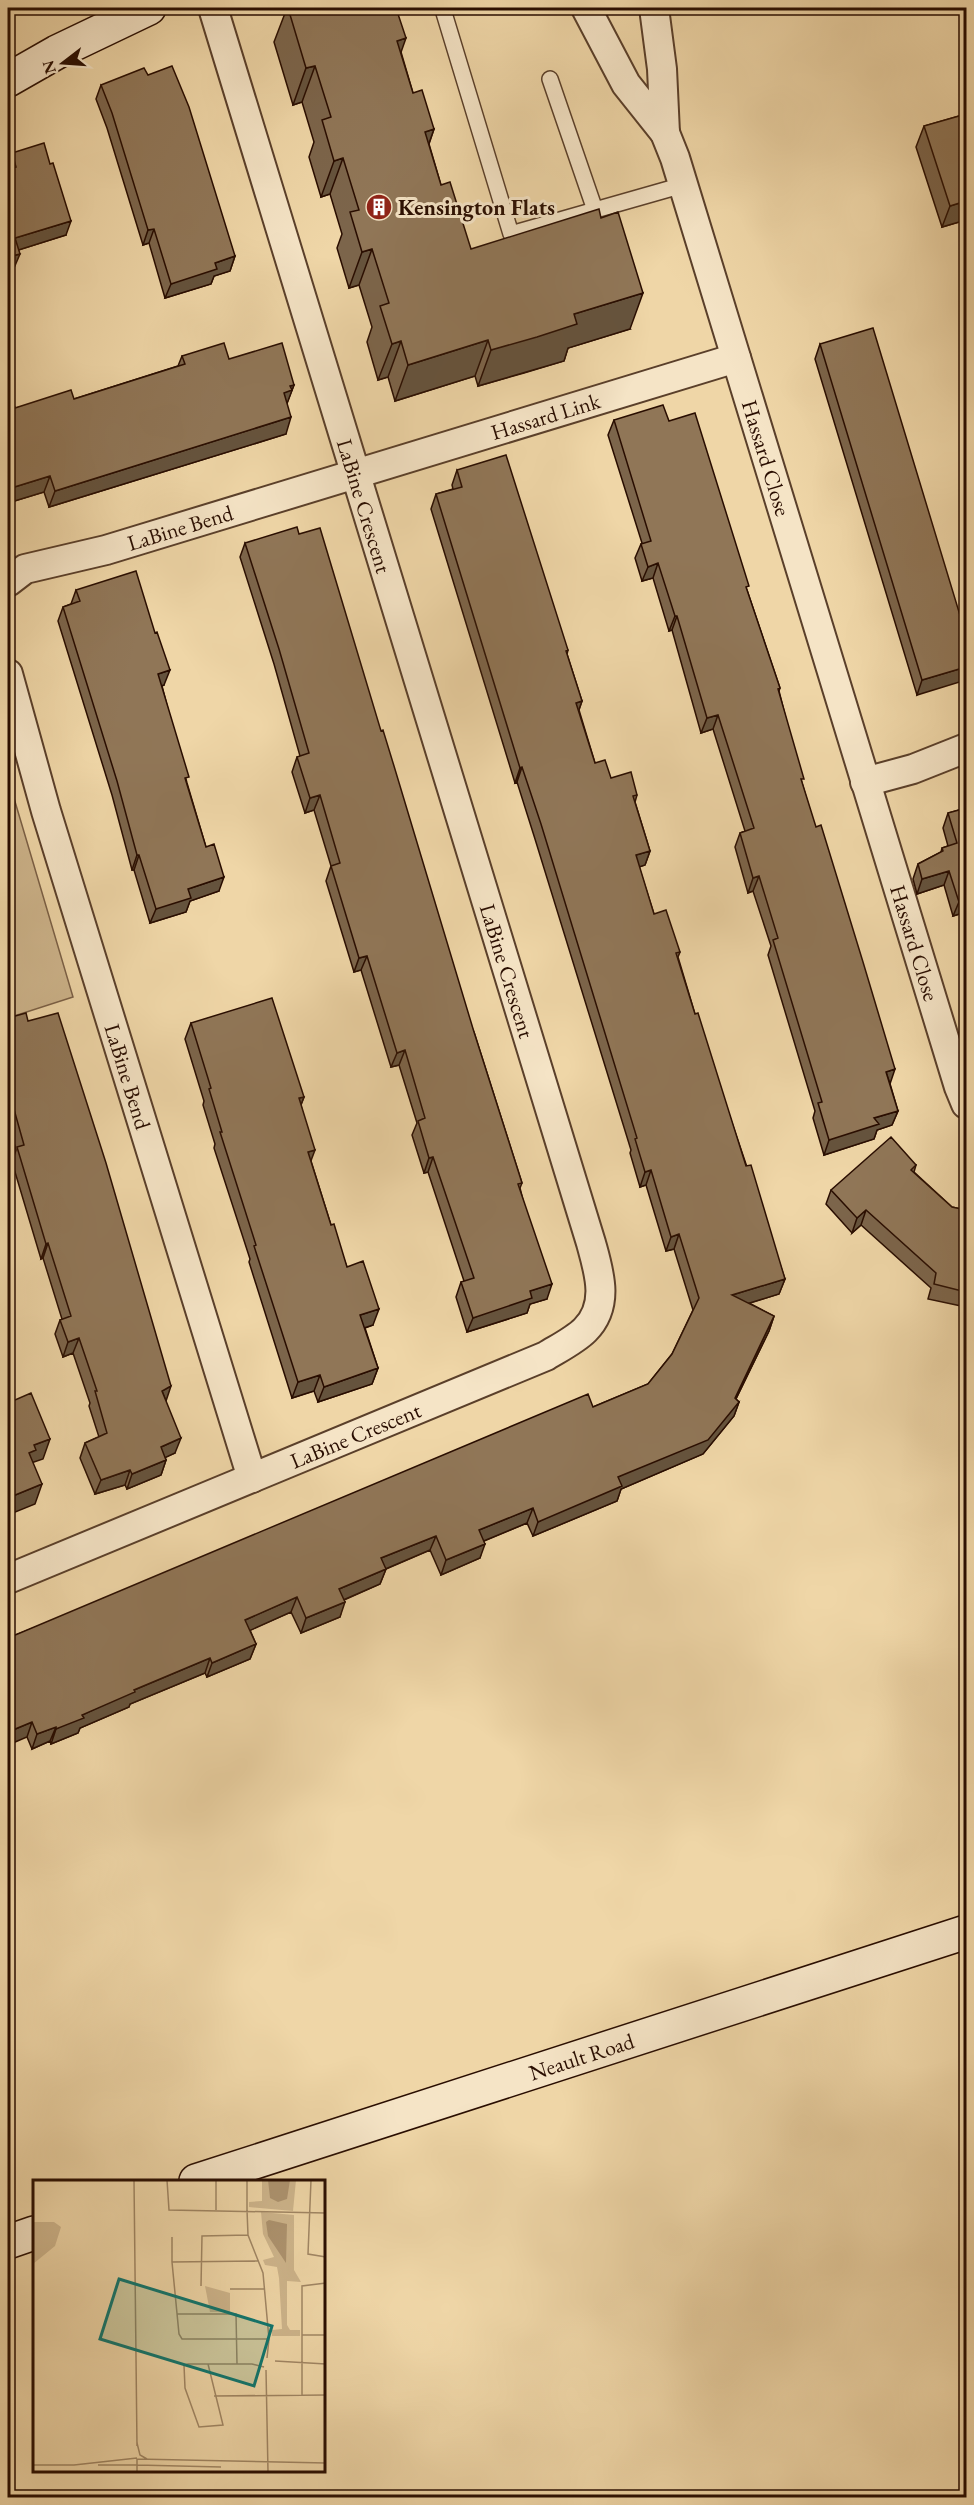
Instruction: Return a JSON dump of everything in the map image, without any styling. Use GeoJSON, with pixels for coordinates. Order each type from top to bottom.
{"type":"FeatureCollection","features":[{"type":"Feature","properties":{"kind":"main road"},"geometry":{"type":"LineString","coordinates":[[8,80],[57,52],[149,8]]}},
{"type":"Feature","properties":{"kind":"main road","name":"Neault Road"},"geometry":{"type":"LineString","coordinates":[[199,2180],[966,1932]]}},
{"type":"Feature","properties":{"kind":"main road"},"geometry":{"type":"LineString","coordinates":[[8,2242],[33,2234]]}},
{"type":"Feature","properties":{"kind":"street","name":"LaBine Crescent"},"geometry":{"type":"LineString","coordinates":[[8,1579],[546,1356],[586,1330],[600,1306],[601,1282],[591,1243],[213,8]]}},
{"type":"Feature","properties":{"kind":"street","name":"Hassard Close"},"geometry":{"type":"LineString","coordinates":[[586,8],[626,84],[665,134]]}},
{"type":"Feature","properties":{"kind":"street","name":"Hassard Close"},"geometry":{"type":"LineString","coordinates":[[654,8],[662,69],[665,134],[683,185],[966,1104]]}},
{"type":"Feature","properties":{"kind":"street","name":"Hassard Link"},"geometry":{"type":"LineString","coordinates":[[355,474],[736,358]]}},
{"type":"Feature","properties":{"kind":"street","name":"LaBine Bend"},"geometry":{"type":"LineString","coordinates":[[8,582],[25,569],[106,550],[355,474]]}},
{"type":"Feature","properties":{"kind":"street","name":"LaBine Bend"},"geometry":{"type":"LineString","coordinates":[[8,674],[49,822],[252,1478]]}},
{"type":"Feature","properties":{"kind":"street"},"geometry":{"type":"LineString","coordinates":[[865,782],[913,769],[966,748]]}},
{"type":"Feature","properties":{"kind":"lane"},"geometry":{"type":"LineString","coordinates":[[444,13],[511,234],[683,185]]}},
{"type":"Feature","properties":{"kind":"lane"},"geometry":{"type":"LineString","coordinates":[[550,79],[595,210]]}},
{"type":"Feature","properties":{"kind":"shaded area"},"geometry":{"type":"Polygon","coordinates":[[[8,778],[73,997],[8,1018],[8,778]]]}},
{"type":"Feature","properties":{"kind":"building","name":"Kensington Flats"},"geometry":{"type":"Polygon","coordinates":[[[288,8],[396,8],[406,38],[397,41],[413,93],[422,90],[434,129],[425,132],[441,185],[450,182],[471,249],[599,209],[601,218],[618,212],[643,293],[574,314],[577,324],[537,337],[491,350],[488,340],[408,365],[401,341],[392,344],[380,306],[389,303],[372,249],[362,252],[350,212],[359,210],[343,158],[334,161],[322,120],[331,117],[315,66],[306,68],[288,8]]]}},
{"type":"Feature","properties":{"kind":"building"},"geometry":{"type":"Polygon","coordinates":[[[172,66],[189,107],[235,256],[215,263],[217,269],[171,284],[154,229],[148,230],[112,113],[101,85],[144,68],[148,75],[172,66]]]}},
{"type":"Feature","properties":{"kind":"building"},"geometry":{"type":"Polygon","coordinates":[[[966,114],[966,201],[950,206],[924,126],[966,114]]]}},
{"type":"Feature","properties":{"kind":"building"},"geometry":{"type":"Polygon","coordinates":[[[44,143],[50,164],[53,163],[71,221],[15,238],[20,254],[8,257],[8,170],[16,167],[12,153],[44,143]]]}},
{"type":"Feature","properties":{"kind":"building"},"geometry":{"type":"Polygon","coordinates":[[[873,328],[966,635],[966,667],[922,680],[820,344],[873,328]]]}},
{"type":"Feature","properties":{"kind":"building"},"geometry":{"type":"Polygon","coordinates":[[[224,343],[229,359],[282,343],[294,385],[290,386],[292,390],[284,393],[291,417],[55,491],[50,476],[8,489],[8,386],[15,408],[71,390],[74,399],[185,364],[182,356],[224,343]]]}},
{"type":"Feature","properties":{"kind":"building"},"geometry":{"type":"Polygon","coordinates":[[[663,405],[669,421],[695,413],[749,586],[746,587],[780,688],[778,689],[804,779],[801,779],[816,827],[821,825],[895,1069],[886,1072],[898,1111],[874,1118],[879,1124],[829,1140],[818,1103],[822,1102],[773,940],[778,938],[759,876],[753,878],[740,833],[754,828],[718,715],[707,718],[677,616],[675,616],[658,563],[648,567],[641,544],[651,541],[614,420],[663,405]]]}},
{"type":"Feature","properties":{"kind":"building"},"geometry":{"type":"Polygon","coordinates":[[[506,455],[568,650],[566,651],[582,701],[576,703],[595,763],[605,760],[611,778],[631,772],[637,795],[633,796],[650,851],[636,855],[654,914],[666,910],[680,952],[676,953],[695,1014],[698,1013],[746,1166],[751,1165],[785,1279],[732,1295],[774,1316],[735,1398],[739,1402],[708,1440],[618,1477],[622,1486],[538,1522],[533,1508],[479,1530],[485,1544],[446,1560],[436,1536],[381,1558],[386,1569],[339,1589],[345,1602],[306,1618],[297,1597],[245,1620],[256,1644],[212,1663],[210,1658],[134,1690],[135,1692],[82,1715],[84,1718],[56,1729],[56,1727],[37,1734],[32,1722],[8,1732],[8,1638],[588,1394],[593,1407],[648,1384],[672,1354],[699,1298],[679,1234],[671,1237],[651,1170],[645,1172],[635,1139],[637,1138],[541,824],[522,767],[520,768],[436,494],[462,487],[457,470],[506,455]]]}},
{"type":"Feature","properties":{"kind":"building"},"geometry":{"type":"Polygon","coordinates":[[[297,527],[299,534],[320,528],[522,1183],[518,1184],[552,1284],[530,1291],[532,1298],[473,1318],[461,1282],[474,1278],[433,1157],[429,1158],[418,1121],[425,1118],[405,1050],[397,1053],[367,956],[359,958],[331,866],[340,863],[320,795],[310,798],[297,757],[309,753],[245,543],[297,527]]]}},
{"type":"Feature","properties":{"kind":"building"},"geometry":{"type":"Polygon","coordinates":[[[136,571],[155,633],[157,632],[170,670],[158,674],[189,777],[185,778],[206,847],[214,844],[224,877],[188,889],[191,898],[156,909],[139,855],[137,855],[117,781],[63,607],[80,601],[76,590],[136,571]]]}},
{"type":"Feature","properties":{"kind":"building"},"geometry":{"type":"Polygon","coordinates":[[[966,808],[966,899],[959,902],[949,871],[922,879],[918,864],[943,851],[942,848],[957,843],[948,813],[966,808]]]}},
{"type":"Feature","properties":{"kind":"building"},"geometry":{"type":"Polygon","coordinates":[[[272,998],[304,1097],[299,1098],[315,1150],[308,1152],[331,1225],[334,1224],[347,1267],[363,1261],[379,1309],[360,1315],[378,1368],[324,1387],[320,1375],[298,1382],[220,1132],[222,1132],[209,1089],[211,1088],[191,1023],[272,998]]]}},
{"type":"Feature","properties":{"kind":"building"},"geometry":{"type":"Polygon","coordinates":[[[26,1013],[28,1021],[58,1013],[106,1163],[171,1386],[162,1391],[181,1438],[161,1447],[166,1460],[132,1474],[130,1470],[101,1480],[85,1443],[107,1433],[95,1391],[97,1391],[79,1338],[68,1342],[60,1320],[71,1316],[48,1243],[46,1244],[17,1147],[24,1145],[8,1088],[8,1018],[26,1013]]]}},
{"type":"Feature","properties":{"kind":"building"},"geometry":{"type":"Polygon","coordinates":[[[891,1137],[916,1165],[911,1170],[952,1207],[966,1210],[966,1292],[934,1284],[936,1273],[866,1210],[857,1218],[831,1190],[891,1137]]]}},
{"type":"Feature","properties":{"kind":"building"},"geometry":{"type":"Polygon","coordinates":[[[31,1393],[50,1439],[34,1445],[36,1450],[29,1453],[42,1484],[8,1498],[8,1403],[31,1393]]]}},
{"type":"Feature","properties":{"kind":"place","name":"Kensington Flats"},"geometry":{"type":"Point","coordinates":[379,207]}}]}
